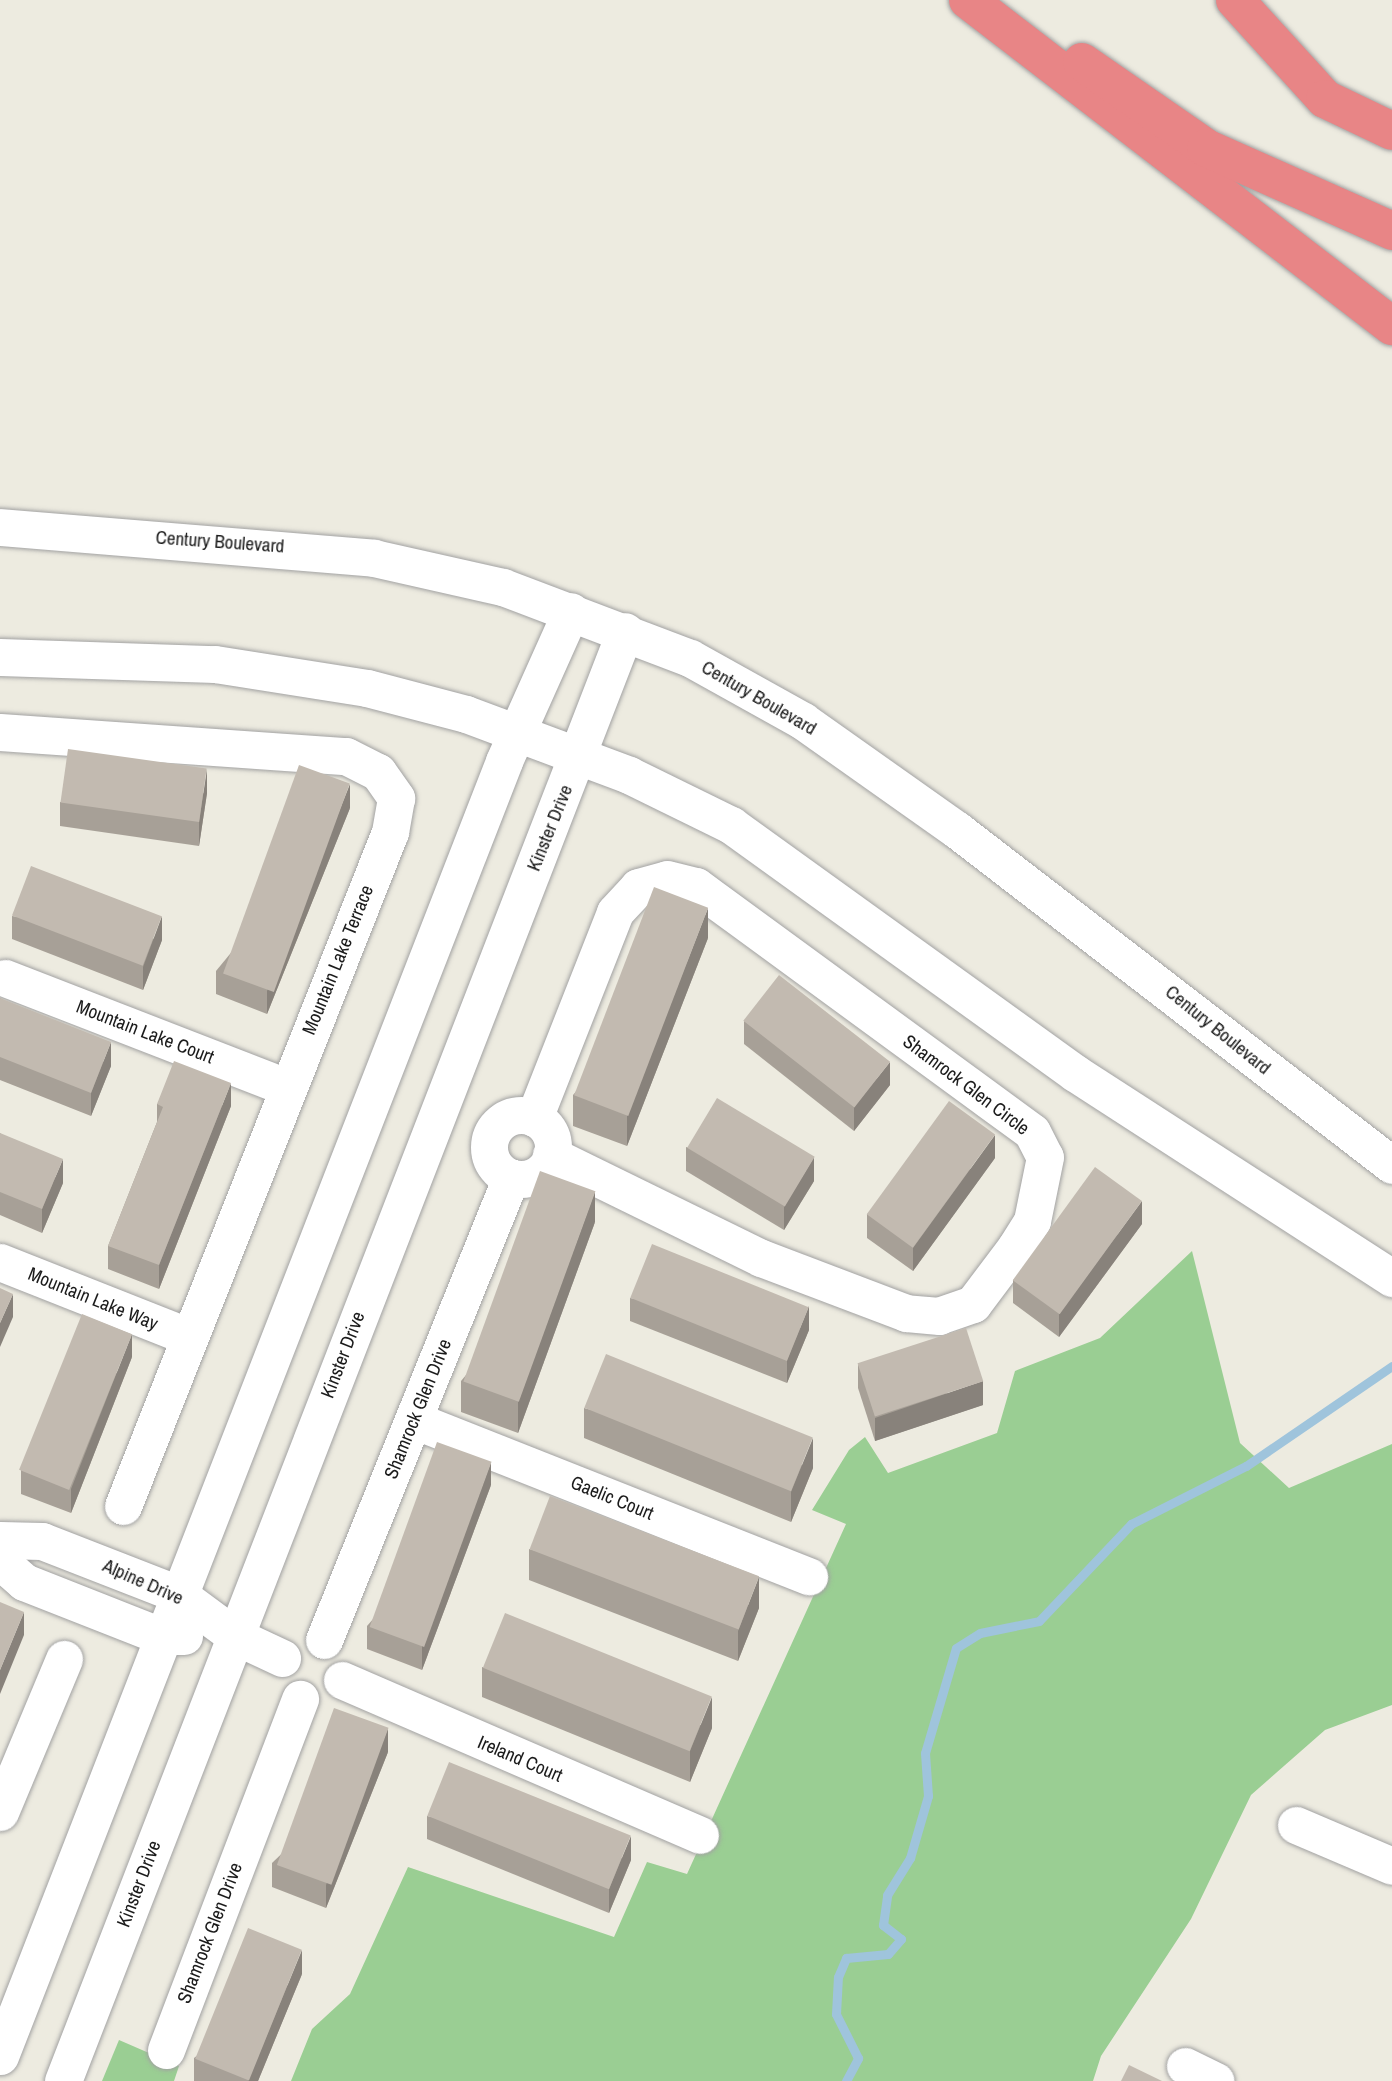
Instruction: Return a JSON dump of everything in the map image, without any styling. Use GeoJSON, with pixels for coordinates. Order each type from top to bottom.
{"type":"FeatureCollection","features":[{"type":"Feature","properties":{"kind":"highway"},"geometry":{"type":"LineString","coordinates":[[968,0],[1392,326]]}},
{"type":"Feature","properties":{"kind":"highway"},"geometry":{"type":"LineString","coordinates":[[991,0],[1206,148],[1392,231]]}},
{"type":"Feature","properties":{"kind":"highway"},"geometry":{"type":"LineString","coordinates":[[1235,0],[1325,99],[1392,131]]}},
{"type":"Feature","properties":{"kind":"street","name":"Century Boulevard"},"geometry":{"type":"LineString","coordinates":[[0,527],[349,555],[503,587],[625,631],[690,658],[803,721],[1104,939],[1392,1165]]}},
{"type":"Feature","properties":{"kind":"street"},"geometry":{"type":"LineString","coordinates":[[0,2056],[161,1636],[517,731],[571,611]]}},
{"type":"Feature","properties":{"kind":"street","name":"Kinster Drive"},"geometry":{"type":"LineString","coordinates":[[63,2081],[435,1114],[580,753],[625,631]]}},
{"type":"Feature","properties":{"kind":"street"},"geometry":{"type":"LineString","coordinates":[[0,657],[215,664],[367,688],[517,731],[580,753],[731,825],[1075,1073],[1392,1278]]}},
{"type":"Feature","properties":{"kind":"street","name":"Mountain Lake Terrace"},"geometry":{"type":"LineString","coordinates":[[0,732],[288,747],[346,756],[378,772],[396,798],[390,832],[187,1336],[123,1506]]}},
{"type":"Feature","properties":{"kind":"street","name":"Shamrock Glen Circle"},"geometry":{"type":"LineString","coordinates":[[534,1118],[615,912],[638,887],[667,878],[696,886],[1032,1132],[1045,1157],[1032,1221],[1015,1248],[973,1304],[939,1316],[906,1313],[761,1258],[551,1155]]}},
{"type":"Feature","properties":{"kind":"street","name":"Mountain Lake Court"},"geometry":{"type":"LineString","coordinates":[[5,978],[286,1087]]}},
{"type":"Feature","properties":{"kind":"street"},"geometry":{"type":"LineString","coordinates":[[435,1114],[491,1136]]}},
{"type":"Feature","properties":{"kind":"street"},"geometry":{"type":"LineString","coordinates":[[509,1117],[534,1118],[551,1136],[551,1155],[539,1173],[511,1177],[493,1163],[491,1136],[509,1117]]}},
{"type":"Feature","properties":{"kind":"street","name":"Shamrock Glen Drive"},"geometry":{"type":"LineString","coordinates":[[324,1640],[511,1177]]}},
{"type":"Feature","properties":{"kind":"street","name":"Mountain Lake Way"},"geometry":{"type":"LineString","coordinates":[[0,1262],[187,1336]]}},
{"type":"Feature","properties":{"kind":"street","name":"Gaelic Court"},"geometry":{"type":"LineString","coordinates":[[414,1420],[809,1576]]}},
{"type":"Feature","properties":{"kind":"street","name":"Alpine Drive"},"geometry":{"type":"LineString","coordinates":[[0,1540],[42,1541],[178,1594],[235,1636]]}},
{"type":"Feature","properties":{"kind":"street","name":"Alpine Drive"},"geometry":{"type":"LineString","coordinates":[[0,1561],[24,1583],[161,1636],[235,1636]]}},
{"type":"Feature","properties":{"kind":"street"},"geometry":{"type":"LineString","coordinates":[[235,1636],[282,1658]]}},
{"type":"Feature","properties":{"kind":"street"},"geometry":{"type":"LineString","coordinates":[[301,1640],[324,1640],[342,1659],[342,1680],[330,1696],[300,1699],[285,1686],[282,1658],[301,1640]]}},
{"type":"Feature","properties":{"kind":"street"},"geometry":{"type":"LineString","coordinates":[[0,1812],[64,1659]]}},
{"type":"Feature","properties":{"kind":"street","name":"Ireland Court"},"geometry":{"type":"LineString","coordinates":[[342,1680],[700,1835]]}},
{"type":"Feature","properties":{"kind":"street","name":"Shamrock Glen Drive"},"geometry":{"type":"LineString","coordinates":[[166,2050],[300,1699]]}},
{"type":"Feature","properties":{"kind":"street"},"geometry":{"type":"LineString","coordinates":[[1296,1825],[1392,1866]]}},
{"type":"Feature","properties":{"kind":"green space"},"geometry":{"type":"Polygon","coordinates":[[[1192,1251],[1240,1443],[1289,1488],[1392,1444],[1392,1705],[1325,1730],[1251,1795],[1191,1919],[1101,2056],[1093,2081],[291,2081],[312,2029],[350,1994],[408,1867],[614,1937],[647,1862],[687,1874],[846,1524],[812,1510],[849,1450],[865,1437],[888,1473],[997,1433],[1015,1371],[1100,1338],[1192,1251]]]}},
{"type":"Feature","properties":{"kind":"green space"},"geometry":{"type":"Polygon","coordinates":[[[119,2040],[179,2066],[174,2081],[102,2081],[119,2040]]]}},
{"type":"Feature","properties":{"kind":"building"},"geometry":{"type":"Polygon","coordinates":[[[68,749],[207,768],[199,822],[60,802],[68,749]]]}},
{"type":"Feature","properties":{"kind":"building"},"geometry":{"type":"Polygon","coordinates":[[[299,765],[350,783],[274,992],[223,974],[299,765]]]}},
{"type":"Feature","properties":{"kind":"building"},"geometry":{"type":"Polygon","coordinates":[[[31,866],[162,916],[143,966],[12,915],[31,866]]]}},
{"type":"Feature","properties":{"kind":"building"},"geometry":{"type":"Polygon","coordinates":[[[654,887],[708,908],[628,1116],[574,1095],[654,887]]]}},
{"type":"Feature","properties":{"kind":"building"},"geometry":{"type":"Polygon","coordinates":[[[779,975],[890,1062],[854,1108],[743,1021],[779,975]]]}},
{"type":"Feature","properties":{"kind":"building"},"geometry":{"type":"Polygon","coordinates":[[[0,998],[111,1042],[91,1093],[0,1057],[0,998]]]}},
{"type":"Feature","properties":{"kind":"building"},"geometry":{"type":"Polygon","coordinates":[[[174,1061],[231,1083],[159,1265],[108,1246],[163,1107],[157,1104],[174,1061]]]}},
{"type":"Feature","properties":{"kind":"building"},"geometry":{"type":"Polygon","coordinates":[[[717,1098],[815,1157],[785,1206],[687,1148],[717,1098]]]}},
{"type":"Feature","properties":{"kind":"building"},"geometry":{"type":"Polygon","coordinates":[[[949,1101],[995,1135],[913,1248],[867,1214],[949,1101]]]}},
{"type":"Feature","properties":{"kind":"building"},"geometry":{"type":"Polygon","coordinates":[[[0,1133],[63,1159],[42,1209],[0,1192],[0,1133]]]}},
{"type":"Feature","properties":{"kind":"building"},"geometry":{"type":"Polygon","coordinates":[[[1095,1167],[1142,1201],[1060,1314],[1013,1280],[1095,1167]]]}},
{"type":"Feature","properties":{"kind":"building"},"geometry":{"type":"Polygon","coordinates":[[[540,1171],[595,1191],[519,1402],[463,1381],[540,1171]]]}},
{"type":"Feature","properties":{"kind":"building"},"geometry":{"type":"Polygon","coordinates":[[[652,1244],[809,1307],[787,1361],[630,1298],[652,1244]]]}},
{"type":"Feature","properties":{"kind":"building"},"geometry":{"type":"Polygon","coordinates":[[[0,1288],[13,1294],[0,1323],[0,1288]]]}},
{"type":"Feature","properties":{"kind":"building"},"geometry":{"type":"Polygon","coordinates":[[[82,1314],[132,1334],[69,1490],[19,1470],[82,1314]]]}},
{"type":"Feature","properties":{"kind":"building"},"geometry":{"type":"Polygon","coordinates":[[[966,1328],[983,1381],[875,1416],[858,1363],[966,1328]]]}},
{"type":"Feature","properties":{"kind":"building"},"geometry":{"type":"Polygon","coordinates":[[[606,1354],[813,1438],[791,1491],[584,1408],[606,1354]]]}},
{"type":"Feature","properties":{"kind":"building"},"geometry":{"type":"Polygon","coordinates":[[[437,1442],[492,1462],[424,1647],[370,1627],[437,1442]]]}},
{"type":"Feature","properties":{"kind":"building"},"geometry":{"type":"Polygon","coordinates":[[[550,1496],[759,1576],[739,1629],[530,1549],[550,1496]]]}},
{"type":"Feature","properties":{"kind":"building"},"geometry":{"type":"Polygon","coordinates":[[[0,1602],[24,1612],[0,1670],[0,1602]]]}},
{"type":"Feature","properties":{"kind":"building"},"geometry":{"type":"Polygon","coordinates":[[[505,1613],[712,1697],[690,1751],[483,1668],[505,1613]]]}},
{"type":"Feature","properties":{"kind":"building"},"geometry":{"type":"Polygon","coordinates":[[[334,1708],[389,1728],[331,1885],[277,1865],[334,1708]]]}},
{"type":"Feature","properties":{"kind":"building"},"geometry":{"type":"Polygon","coordinates":[[[449,1762],[631,1835],[609,1889],[427,1816],[449,1762]]]}},
{"type":"Feature","properties":{"kind":"building"},"geometry":{"type":"Polygon","coordinates":[[[248,1928],[302,1950],[249,2080],[195,2059],[248,1928]]]}},
{"type":"Feature","properties":{"kind":"building"},"geometry":{"type":"Polygon","coordinates":[[[1129,2065],[1162,2081],[1121,2081],[1129,2065]]]}},
{"type":"Feature","properties":{"kind":"waterway"},"geometry":{"type":"LineString","coordinates":[[846,2081],[858,2058],[836,2014],[838,1977],[846,1958],[888,1954],[901,1939],[883,1925],[887,1895],[910,1858],[928,1796],[925,1753],[956,1648],[980,1633],[1039,1621],[1131,1524],[1246,1466],[1392,1366]]}}]}
